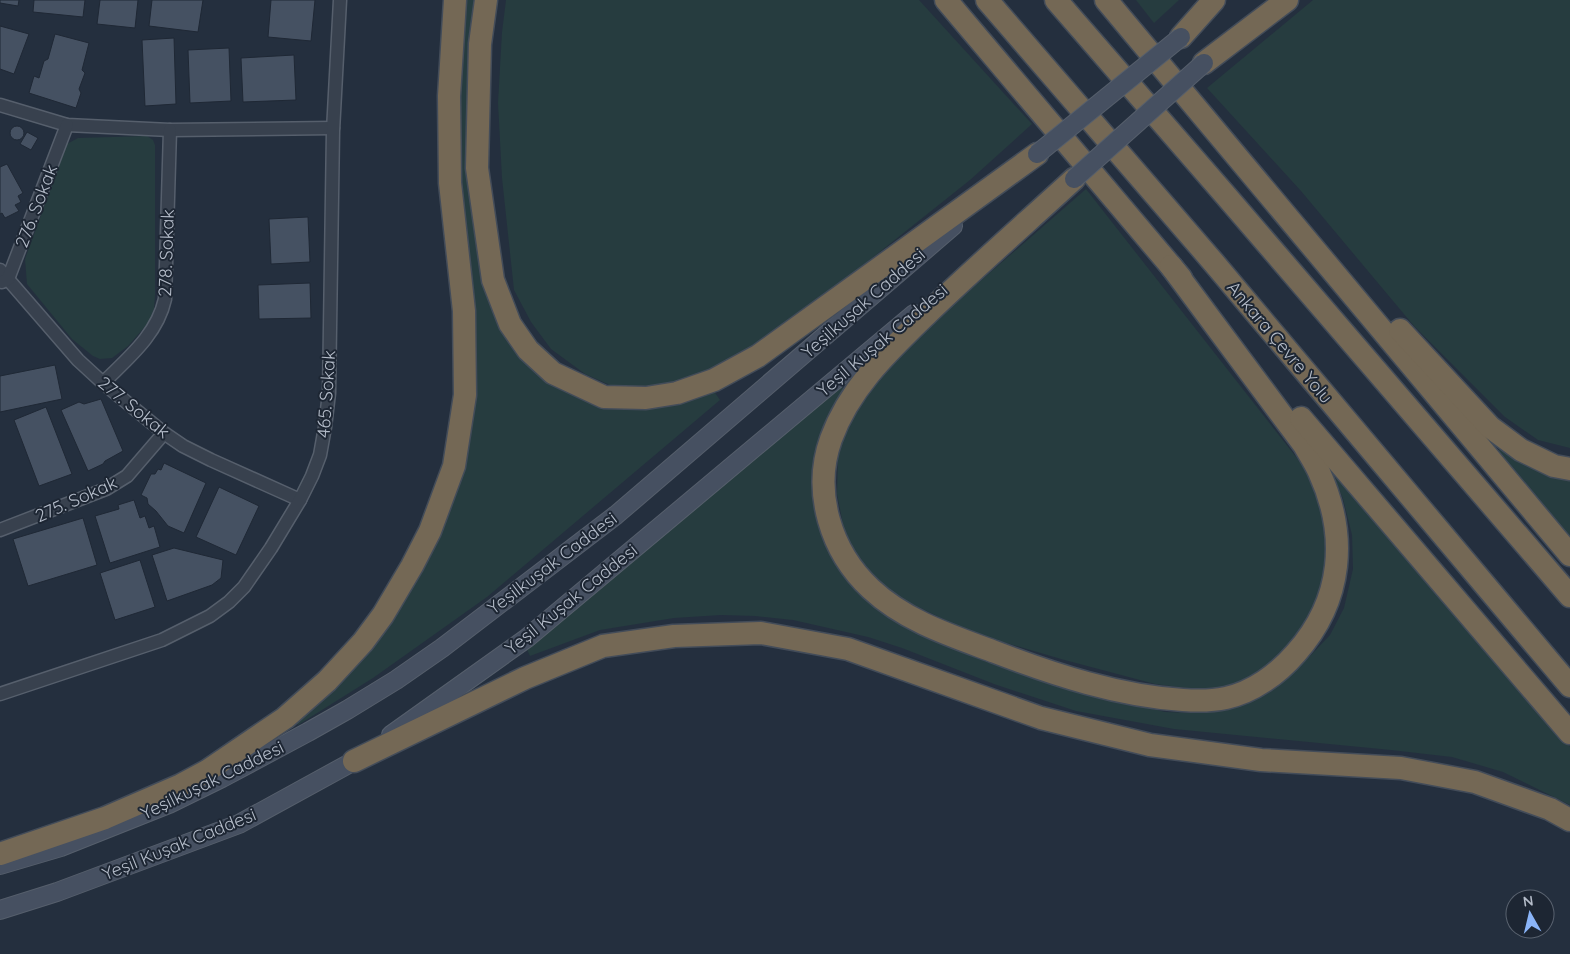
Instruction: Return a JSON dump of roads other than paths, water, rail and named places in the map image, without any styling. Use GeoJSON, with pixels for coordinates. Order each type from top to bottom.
{"type":"FeatureCollection","features":[{"type":"Feature","properties":{"kind":"highway"},"geometry":{"type":"LineString","coordinates":[[0,854],[105,818],[181,785],[206,771],[278,723],[327,681],[363,642],[383,614],[412,566],[430,531],[454,466],[465,395],[464,311],[450,173],[448,96],[455,0]]}},
{"type":"Feature","properties":{"kind":"highway"},"geometry":{"type":"LineString","coordinates":[[486,0],[480,44],[477,168],[493,280],[510,324],[528,350],[553,373],[604,397],[646,398],[677,392],[714,380],[758,356],[1037,154]]}},
{"type":"Feature","properties":{"kind":"highway"},"geometry":{"type":"LineString","coordinates":[[938,0],[1003,69]]}},
{"type":"Feature","properties":{"kind":"highway"},"geometry":{"type":"LineString","coordinates":[[946,0],[1570,733]]}},
{"type":"Feature","properties":{"kind":"highway","name":"Ankara Çevre Yolu"},"geometry":{"type":"LineString","coordinates":[[987,0],[1214,263],[1570,686]]}},
{"type":"Feature","properties":{"kind":"highway"},"geometry":{"type":"LineString","coordinates":[[1056,0],[1234,204],[1570,596]]}},
{"type":"Feature","properties":{"kind":"highway"},"geometry":{"type":"LineString","coordinates":[[1106,0],[1570,555]]}},
{"type":"Feature","properties":{"kind":"highway"},"geometry":{"type":"LineString","coordinates":[[1180,37],[1214,0]]}},
{"type":"Feature","properties":{"kind":"highway"},"geometry":{"type":"LineString","coordinates":[[1204,63],[1287,0]]}},
{"type":"Feature","properties":{"kind":"highway"},"geometry":{"type":"LineString","coordinates":[[1211,124],[1490,427],[1521,450],[1554,466],[1570,469]]}},
{"type":"Feature","properties":{"kind":"highway"},"geometry":{"type":"LineString","coordinates":[[1074,180],[962,280],[894,346],[852,395],[842,414],[825,457],[823,475],[827,515],[839,547],[859,577],[872,590],[900,611],[916,620],[966,642],[1071,678],[1154,698],[1192,701],[1224,699],[1258,685],[1283,667],[1309,638],[1329,602],[1334,582],[1338,540],[1335,517],[1319,470],[1304,445],[1171,266]]}},
{"type":"Feature","properties":{"kind":"highway"},"geometry":{"type":"LineString","coordinates":[[354,761],[525,678],[603,646],[674,636],[761,633],[848,650],[1041,718],[1150,745],[1261,760],[1410,770],[1476,782],[1550,809],[1570,820]]}},
{"type":"Feature","properties":{"kind":"main road","name":"Yeşilkuşak Caddesi"},"geometry":{"type":"LineString","coordinates":[[0,866],[61,847],[169,804],[222,778],[347,710],[396,680],[442,648],[616,515],[1037,154],[1225,0]]}},
{"type":"Feature","properties":{"kind":"main road","name":"Yeşil Kuşak Caddesi"},"geometry":{"type":"LineString","coordinates":[[0,910],[57,892],[239,824],[354,761],[527,638],[1074,180],[1204,63],[1279,0]]}},
{"type":"Feature","properties":{"kind":"street","name":"465. Sokak"},"geometry":{"type":"LineString","coordinates":[[0,694],[162,640],[210,616],[229,602],[244,587],[271,548],[312,476],[320,455],[326,427],[329,393],[333,128],[340,0]]}},
{"type":"Feature","properties":{"kind":"street"},"geometry":{"type":"LineString","coordinates":[[0,105],[68,125],[170,130],[333,128]]}},
{"type":"Feature","properties":{"kind":"street","name":"276. Sokak"},"geometry":{"type":"LineString","coordinates":[[3,277],[68,125]]}},
{"type":"Feature","properties":{"kind":"street","name":"278. Sokak"},"geometry":{"type":"LineString","coordinates":[[103,383],[150,334],[163,311],[165,299],[170,130]]}},
{"type":"Feature","properties":{"kind":"street","name":"277. Sokak"},"geometry":{"type":"LineString","coordinates":[[3,277],[78,360],[164,433],[183,446],[211,460],[300,500]]}},
{"type":"Feature","properties":{"kind":"street","name":"275. Sokak"},"geometry":{"type":"LineString","coordinates":[[0,530],[106,489],[128,476],[164,433]]}}]}
